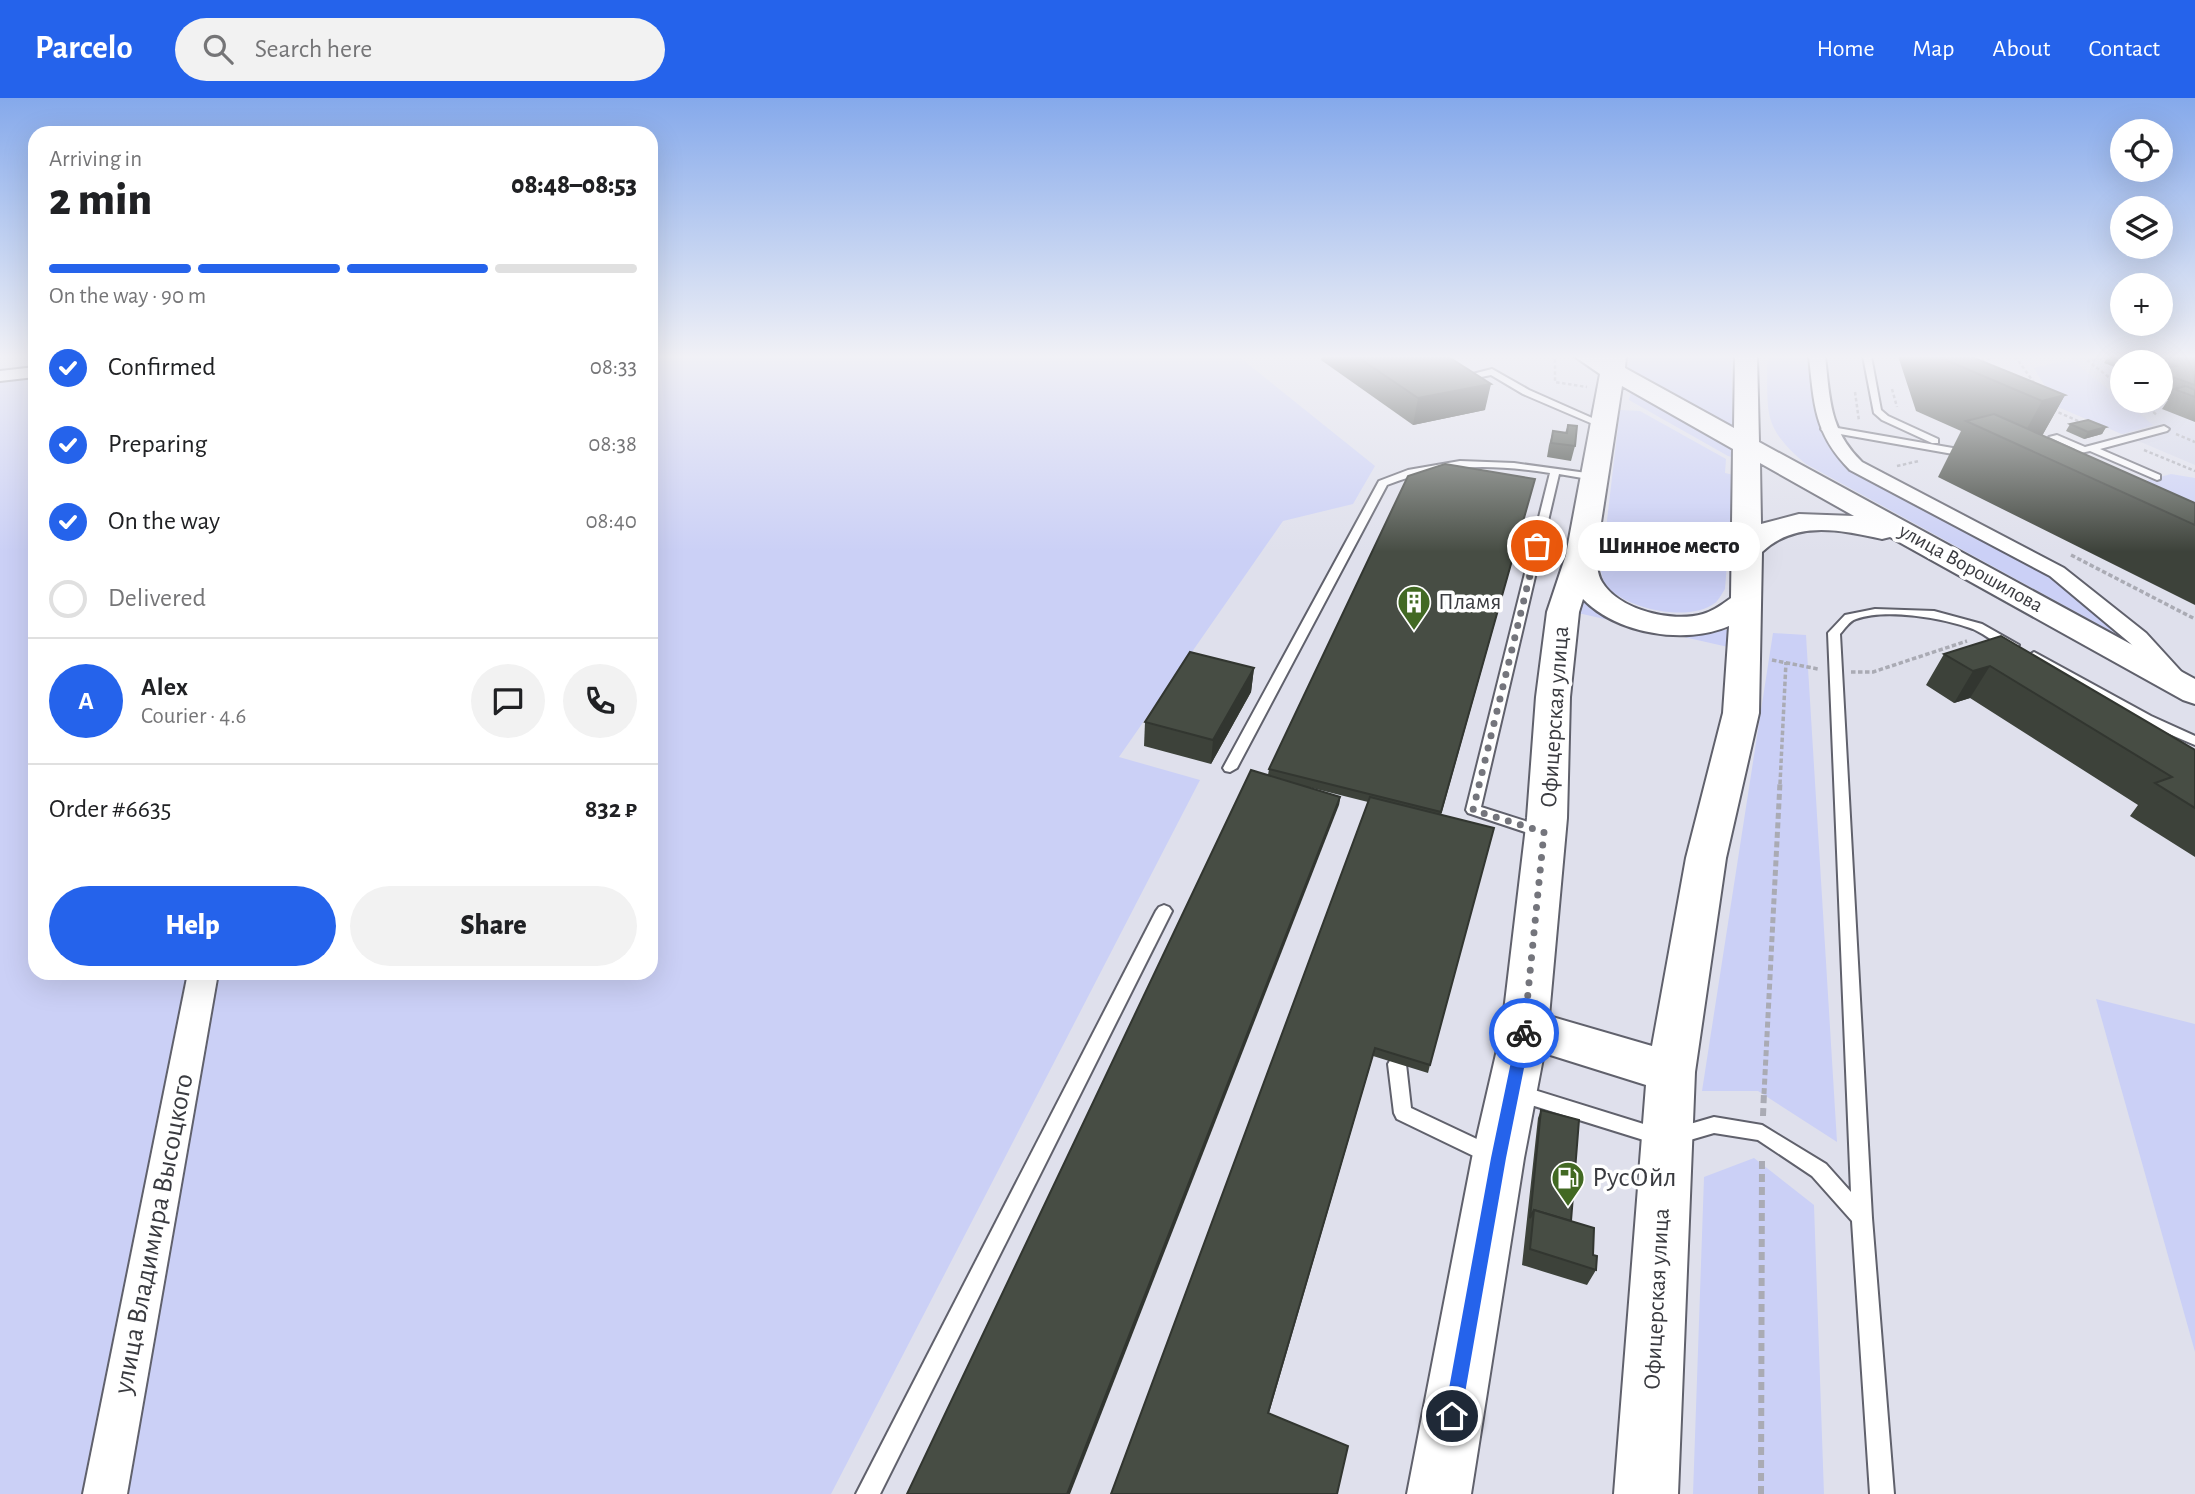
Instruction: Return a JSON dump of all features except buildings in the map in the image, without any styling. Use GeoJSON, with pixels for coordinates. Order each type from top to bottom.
{"type":"FeatureCollection","features":[{"type":"Feature","properties":{"kind":"main road","name":"Офицерская улица"},"geometry":{"type":"LineString","coordinates":[[1439,1494],[1498,1158],[1525,1028],[1544,832],[1553,697],[1563,612],[1581,555],[1603,421]]}},
{"type":"Feature","properties":{"kind":"main road","name":"улица Ворошилова"},"geometry":{"type":"LineString","coordinates":[[1708,421],[2191,691]]}},
{"type":"Feature","properties":{"kind":"main road","name":"Офицерская улица"},"geometry":{"type":"LineString","coordinates":[[1646,1494],[1671,1072],[1706,858],[1741,713],[1766,658],[1747,601],[1748,421]]}},
{"type":"Feature","properties":{"kind":"main road"},"geometry":{"type":"LineString","coordinates":[[1746,551],[1771,530],[1798,523],[1821,522],[1843,522],[1893,533],[1931,546]]}},
{"type":"Feature","properties":{"kind":"main road"},"geometry":{"type":"LineString","coordinates":[[1581,555],[1585,581],[1602,601],[1636,619],[1674,626],[1709,623],[1747,601]]}},
{"type":"Feature","properties":{"kind":"main road"},"geometry":{"type":"LineString","coordinates":[[1525,1028],[1671,1072]]}},
{"type":"Feature","properties":{"kind":"street"},"geometry":{"type":"LineString","coordinates":[[1825,421],[1826,429],[1839,452],[1856,466],[2057,572],[2138,638],[2191,691]]}},
{"type":"Feature","properties":{"kind":"street","name":"улица Владимира Высоцкого"},"geometry":{"type":"LineString","coordinates":[[105,1494],[202,980]]}},
{"type":"Feature","properties":{"kind":"lane"},"geometry":{"type":"LineString","coordinates":[[1593,421],[1602,425]]}},
{"type":"Feature","properties":{"kind":"lane"},"geometry":{"type":"LineString","coordinates":[[1892,421],[1983,460]]}},
{"type":"Feature","properties":{"kind":"lane"},"geometry":{"type":"LineString","coordinates":[[1826,429],[1953,449]]}},
{"type":"Feature","properties":{"kind":"lane"},"geometry":{"type":"LineString","coordinates":[[2044,460],[2164,429]]}},
{"type":"Feature","properties":{"kind":"lane"},"geometry":{"type":"LineString","coordinates":[[2054,437],[2157,477]]}},
{"type":"Feature","properties":{"kind":"lane"},"geometry":{"type":"LineString","coordinates":[[1230,768],[1383,483],[1404,473],[1427,467],[1483,463],[1518,465],[1594,477]]}},
{"type":"Feature","properties":{"kind":"lane"},"geometry":{"type":"LineString","coordinates":[[1514,479],[1518,465]]}},
{"type":"Feature","properties":{"kind":"lane"},"geometry":{"type":"LineString","coordinates":[[1544,832],[1473,810],[1555,471]]}},
{"type":"Feature","properties":{"kind":"lane"},"geometry":{"type":"LineString","coordinates":[[1882,1494],[1862,1218],[1834,632],[1849,617],[1875,612],[1930,613],[1978,627],[2146,719],[2195,741]]}},
{"type":"Feature","properties":{"kind":"lane"},"geometry":{"type":"LineString","coordinates":[[868,1494],[1164,911]]}},
{"type":"Feature","properties":{"kind":"lane"},"geometry":{"type":"LineString","coordinates":[[1397,1063],[1404,1113],[1498,1158]]}},
{"type":"Feature","properties":{"kind":"lane"},"geometry":{"type":"LineString","coordinates":[[1514,1091],[1666,1139],[1714,1125],[1762,1133],[1819,1170],[1862,1218]]}},
{"type":"Feature","properties":{"kind":"path"},"geometry":{"type":"LineString","coordinates":[[2054,437],[2066,428],[2061,421]]}},
{"type":"Feature","properties":{"kind":"path"},"geometry":{"type":"LineString","coordinates":[[2079,421],[2195,471]]}},
{"type":"Feature","properties":{"kind":"path"},"geometry":{"type":"LineString","coordinates":[[1761,1494],[1766,658],[1838,673],[1873,672],[1971,639]]}},
{"type":"Feature","properties":{"kind":"shaded area"},"geometry":{"type":"Polygon","coordinates":[[[0,421],[28,421],[28,980],[658,980],[658,421],[1319,421],[1375,466],[1353,504],[1283,521],[1119,757],[1200,780],[831,1494],[0,1494],[0,421]]]}},
{"type":"Feature","properties":{"kind":"shaded area"},"geometry":{"type":"Polygon","coordinates":[[[1619,421],[1658,421],[1726,459],[1725,473],[1734,475],[1725,589],[1716,602],[1704,609],[1690,612],[1659,611],[1643,607],[1628,601],[1606,586],[1601,571],[1619,421]]]}},
{"type":"Feature","properties":{"kind":"shaded area"},"geometry":{"type":"Polygon","coordinates":[[[1666,421],[1686,421],[1736,449],[1735,458],[1666,421]]]}},
{"type":"Feature","properties":{"kind":"shaded area"},"geometry":{"type":"Polygon","coordinates":[[[1771,421],[1819,421],[1836,454],[2058,574],[2140,644],[2109,630],[1806,464],[1781,440],[1771,421]]]}},
{"type":"Feature","properties":{"kind":"shaded area"},"geometry":{"type":"Polygon","coordinates":[[[2091,421],[2195,421],[2195,465],[2091,421]]]}},
{"type":"Feature","properties":{"kind":"shaded area"},"geometry":{"type":"Polygon","coordinates":[[[2092,421],[2148,421],[2153,425],[2122,434],[2092,421]]]}},
{"type":"Feature","properties":{"kind":"shaded area"},"geometry":{"type":"Polygon","coordinates":[[[2171,474],[2195,478],[2195,514],[2145,481],[2171,474]]]}},
{"type":"Feature","properties":{"kind":"shaded area"},"geometry":{"type":"Polygon","coordinates":[[[1583,593],[1697,630],[1729,630],[1728,647],[1578,613],[1583,593]]]}},
{"type":"Feature","properties":{"kind":"shaded area"},"geometry":{"type":"Polygon","coordinates":[[[1773,633],[1806,635],[1837,1142],[1758,1091],[1702,1091],[1773,633]]]}},
{"type":"Feature","properties":{"kind":"shaded area"},"geometry":{"type":"Polygon","coordinates":[[[2096,999],[2195,1024],[2195,1352],[2096,999]]]}},
{"type":"Feature","properties":{"kind":"shaded area"},"geometry":{"type":"Polygon","coordinates":[[[1754,1158],[1814,1205],[1824,1494],[1693,1494],[1704,1177],[1754,1158]]]}},
{"type":"Feature","properties":{"kind":"way so far"},"geometry":{"type":"LineString","coordinates":[[1524,1033],[1544,832],[1473,810],[1537,546]]}},
{"type":"Feature","properties":{"kind":"place","name":"Шинное место"},"geometry":{"type":"Point","coordinates":[1537,546]}},
{"type":"Feature","properties":{"kind":"place","name":"Пламя"},"geometry":{"type":"Point","coordinates":[1414,632]}},
{"type":"Feature","properties":{"kind":"place","name":"РусОйл"},"geometry":{"type":"Point","coordinates":[1568,1208]}},
{"type":"Feature","properties":{"kind":"route"},"geometry":{"type":"LineString","coordinates":[[1452,1416],[1498,1158],[1524,1033]]}}]}
